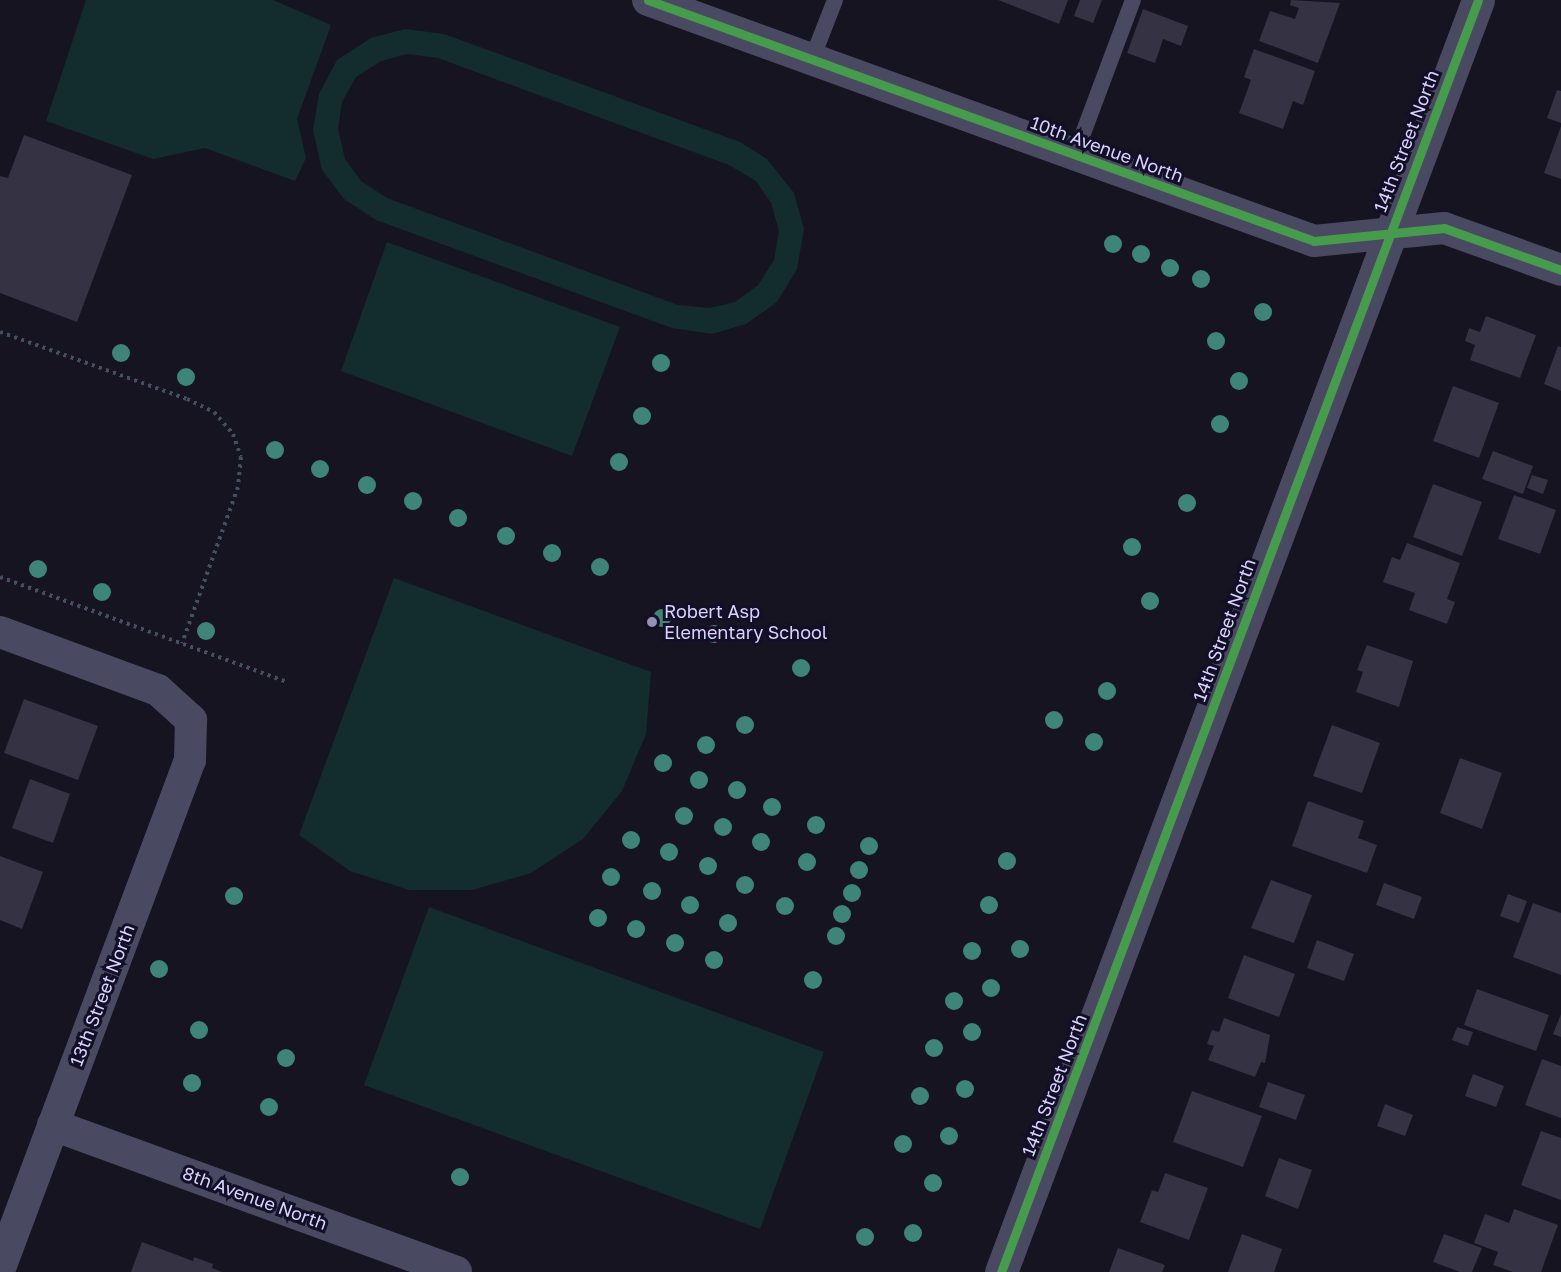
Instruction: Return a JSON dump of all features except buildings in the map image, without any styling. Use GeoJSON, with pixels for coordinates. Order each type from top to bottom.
{"type":"FeatureCollection","features":[{"type":"Feature","properties":{"kind":"street","name":"10th Avenue North"},"geometry":{"type":"LineString","coordinates":[[648,0],[1314,241],[1387,236],[1444,228],[1561,270]]}},
{"type":"Feature","properties":{"kind":"street","name":"14th Street North"},"geometry":{"type":"LineString","coordinates":[[1001,1272],[1387,236],[1478,0]]}},
{"type":"Feature","properties":{"kind":"street","name":"13th Street North"},"geometry":{"type":"LineString","coordinates":[[0,632],[158,690],[191,720],[190,760],[0,1268]]}},
{"type":"Feature","properties":{"kind":"street","name":"8th Avenue North"},"geometry":{"type":"LineString","coordinates":[[53,1125],[456,1272]]}},
{"type":"Feature","properties":{"kind":"lane"},"geometry":{"type":"LineString","coordinates":[[812,59],[835,0]]}},
{"type":"Feature","properties":{"kind":"lane"},"geometry":{"type":"LineString","coordinates":[[1075,155],[1133,0]]}},
{"type":"Feature","properties":{"kind":"path"},"geometry":{"type":"LineString","coordinates":[[0,332],[187,399],[214,412],[233,434],[241,457],[238,487],[182,643]]}},
{"type":"Feature","properties":{"kind":"path"},"geometry":{"type":"LineString","coordinates":[[0,578],[287,682]]}},
{"type":"Feature","properties":{"kind":"green space"},"geometry":{"type":"Polygon","coordinates":[[[86,0],[273,0],[331,25],[297,119],[306,158],[295,181],[205,148],[153,159],[46,121],[86,0]]]}},
{"type":"Feature","properties":{"kind":"green space"},"geometry":{"type":"Polygon","coordinates":[[[405,29],[444,34],[740,142],[767,159],[794,193],[804,229],[797,269],[777,302],[746,324],[712,334],[672,328],[376,220],[344,199],[322,170],[313,130],[319,94],[337,60],[371,38],[405,29]],[[407,54],[381,61],[356,77],[342,102],[338,129],[345,159],[361,181],[387,198],[678,305],[710,308],[735,302],[758,285],[774,260],[779,231],[771,203],[756,181],[729,165],[438,58],[407,54]]]}},
{"type":"Feature","properties":{"kind":"green space"},"geometry":{"type":"Polygon","coordinates":[[[387,242],[620,327],[572,456],[341,371],[387,242]]]}},
{"type":"Feature","properties":{"kind":"green space"},"geometry":{"type":"Polygon","coordinates":[[[394,578],[651,672],[646,734],[622,791],[583,839],[531,873],[472,890],[409,890],[350,871],[299,835],[394,578]]]}},
{"type":"Feature","properties":{"kind":"green space"},"geometry":{"type":"Polygon","coordinates":[[[429,907],[824,1052],[760,1229],[364,1085],[429,907]]]}},
{"type":"Feature","properties":{"kind":"cycle path"},"geometry":{"type":"LineString","coordinates":[[648,0],[1314,241],[1444,228],[1561,270]]}},
{"type":"Feature","properties":{"kind":"cycle path"},"geometry":{"type":"LineString","coordinates":[[1001,1272],[1478,0]]}},
{"type":"Feature","properties":{"kind":"place","name":"Robert Asp Elementary School"},"geometry":{"type":"Point","coordinates":[652,622]}}]}
